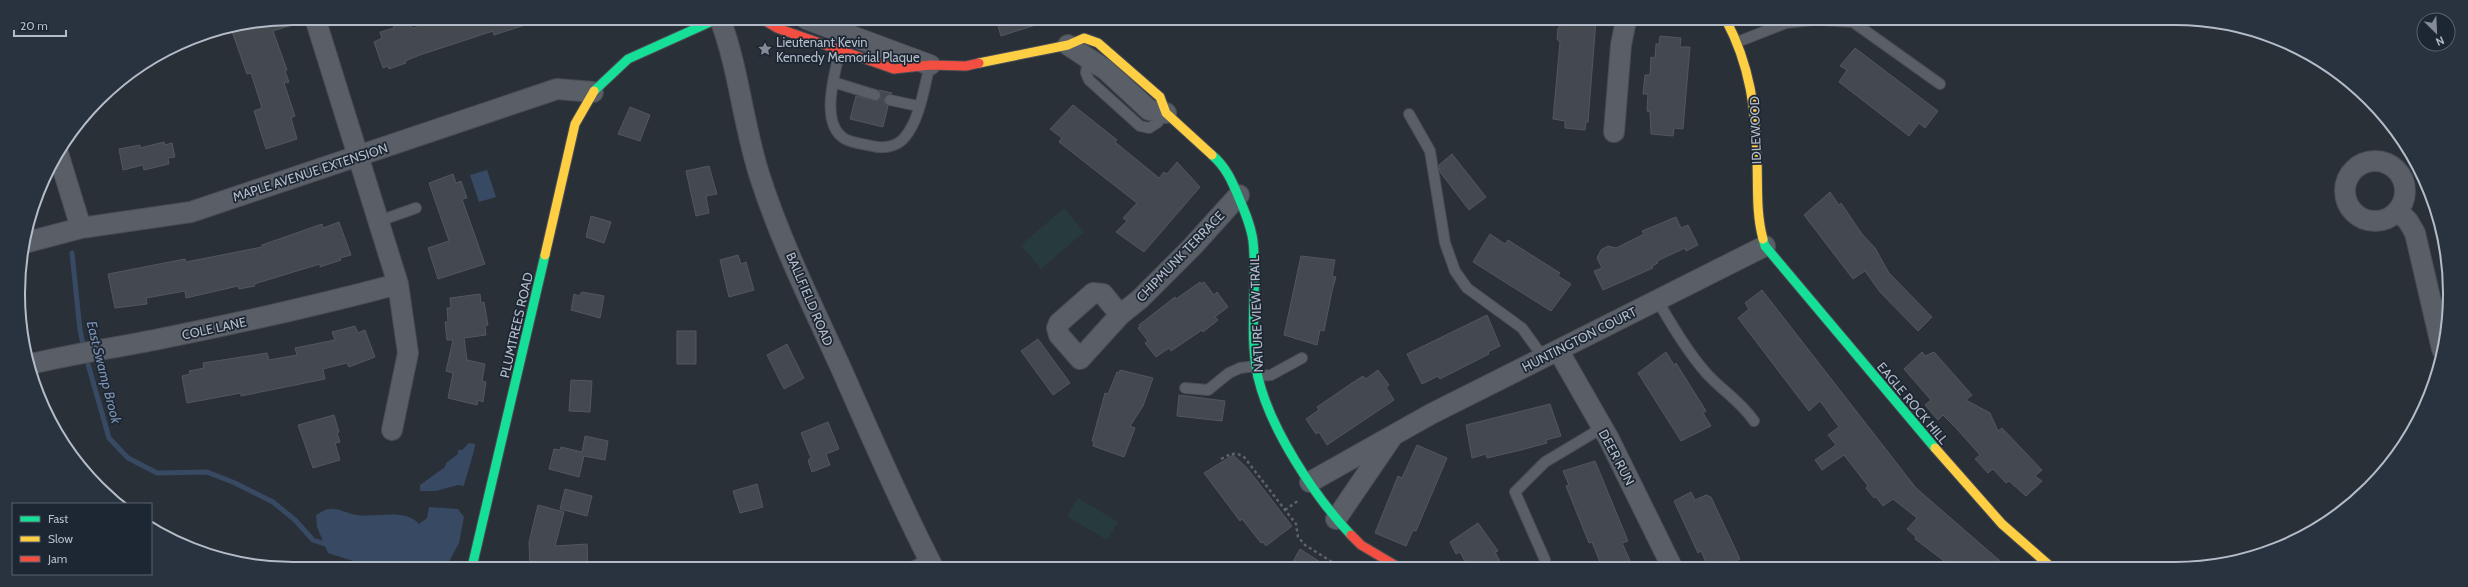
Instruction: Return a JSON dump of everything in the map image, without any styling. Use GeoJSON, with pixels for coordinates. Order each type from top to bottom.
{"type":"FeatureCollection","features":[{"type":"Feature","properties":{"kind":"street"},"geometry":{"type":"LineString","coordinates":[[317,25],[398,284],[408,353],[392,430]]}},
{"type":"Feature","properties":{"kind":"street","name":"PLUMTREES ROAD"},"geometry":{"type":"LineString","coordinates":[[473,562],[575,124],[593,92],[628,59],[702,25]]}},
{"type":"Feature","properties":{"kind":"street","name":"BALLFIELD ROAD"},"geometry":{"type":"LineString","coordinates":[[722,25],[729,45],[750,147],[768,201],[923,562]]}},
{"type":"Feature","properties":{"kind":"street","name":"NATURE VIEW TRAIL"},"geometry":{"type":"LineString","coordinates":[[772,25],[777,28],[930,65],[966,66],[1068,45],[1084,38],[1098,43],[1160,97],[1166,113],[1220,162],[1231,178],[1239,195],[1253,241],[1256,366],[1266,404],[1283,439],[1310,482],[1336,519],[1361,545],[1390,562]]}},
{"type":"Feature","properties":{"kind":"street","name":"NATURE VIEW TRAIL"},"geometry":{"type":"LineString","coordinates":[[815,25],[841,43]]}},
{"type":"Feature","properties":{"kind":"street"},"geometry":{"type":"LineString","coordinates":[[1614,132],[1621,45],[1625,25]]}},
{"type":"Feature","properties":{"kind":"street","name":"IDLEWOOD"},"geometry":{"type":"LineString","coordinates":[[1729,25],[1740,41],[1753,86],[1759,224],[1765,246]]}},
{"type":"Feature","properties":{"kind":"street","name":"NATURE VIEW TRAIL"},"geometry":{"type":"LineString","coordinates":[[1068,45],[1106,70],[1149,110],[1166,113]]}},
{"type":"Feature","properties":{"kind":"street","name":"MAPLE AVENUE EXTENSION"},"geometry":{"type":"LineString","coordinates":[[30,241],[81,228],[191,212],[557,89],[593,92]]}},
{"type":"Feature","properties":{"kind":"street"},"geometry":{"type":"LineString","coordinates":[[60,160],[81,228]]}},
{"type":"Feature","properties":{"kind":"street","name":"CHIPMUNK TERRACE"},"geometry":{"type":"LineString","coordinates":[[1120,315],[1145,294],[1239,195]]}},
{"type":"Feature","properties":{"kind":"street"},"geometry":{"type":"LineString","coordinates":[[2398,211],[2415,233],[2439,338]]}},
{"type":"Feature","properties":{"kind":"street","name":"HUNTINGTON COURT"},"geometry":{"type":"LineString","coordinates":[[1310,482],[1394,434],[1765,246]]}},
{"type":"Feature","properties":{"kind":"street","name":"EAGLE ROCK HILL"},"geometry":{"type":"LineString","coordinates":[[1765,246],[1950,466],[2002,524],[2046,562]]}},
{"type":"Feature","properties":{"kind":"street","name":"COLE LANE"},"geometry":{"type":"LineString","coordinates":[[34,363],[64,356],[157,340],[311,307],[398,284]]}},
{"type":"Feature","properties":{"kind":"street","name":"DEER RUN"},"geometry":{"type":"LineString","coordinates":[[1550,354],[1602,428],[1669,562]]}},
{"type":"Feature","properties":{"kind":"street","name":"HUNTINGTON COURT"},"geometry":{"type":"LineString","coordinates":[[1336,519],[1394,434]]}},
{"type":"Feature","properties":{"kind":"lane"},"geometry":{"type":"LineString","coordinates":[[1740,41],[1781,25]]}},
{"type":"Feature","properties":{"kind":"lane"},"geometry":{"type":"LineString","coordinates":[[1857,25],[1940,84]]}},
{"type":"Feature","properties":{"kind":"lane"},"geometry":{"type":"LineString","coordinates":[[841,43],[833,82],[831,113],[834,128],[845,139],[877,147],[895,145],[905,137],[918,106],[930,65]]}},
{"type":"Feature","properties":{"kind":"lane"},"geometry":{"type":"LineString","coordinates":[[833,82],[875,95]]}},
{"type":"Feature","properties":{"kind":"lane"},"geometry":{"type":"LineString","coordinates":[[890,100],[918,106]]}},
{"type":"Feature","properties":{"kind":"lane"},"geometry":{"type":"LineString","coordinates":[[1409,114],[1430,151],[1444,243],[1455,271],[1467,288],[1522,328],[1550,354]]}},
{"type":"Feature","properties":{"kind":"lane"},"geometry":{"type":"LineString","coordinates":[[379,221],[416,208]]}},
{"type":"Feature","properties":{"kind":"lane"},"geometry":{"type":"LineString","coordinates":[[1657,300],[1680,338],[1708,375],[1743,405],[1754,420]]}},
{"type":"Feature","properties":{"kind":"lane"},"geometry":{"type":"LineString","coordinates":[[1258,376],[1271,375],[1302,358]]}},
{"type":"Feature","properties":{"kind":"lane"},"geometry":{"type":"LineString","coordinates":[[1185,388],[1208,390],[1229,372],[1240,368],[1256,366]]}},
{"type":"Feature","properties":{"kind":"lane"},"geometry":{"type":"LineString","coordinates":[[1545,560],[1515,492],[1545,462],[1602,428]]}},
{"type":"Feature","properties":{"kind":"path"},"geometry":{"type":"LineString","coordinates":[[1221,459],[1237,453],[1244,457],[1296,524],[1298,537],[1333,562]]}},
{"type":"Feature","properties":{"kind":"path"},"geometry":{"type":"LineString","coordinates":[[1285,510],[1299,500]]}},
{"type":"Feature","properties":{"kind":"green space"},"geometry":{"type":"Polygon","coordinates":[[[1064,208],[1084,232],[1041,269],[1021,245],[1064,208]]]}},
{"type":"Feature","properties":{"kind":"green space"},"geometry":{"type":"Polygon","coordinates":[[[1078,498],[1118,522],[1107,540],[1067,516],[1078,498]]]}},
{"type":"Feature","properties":{"kind":"water"},"geometry":{"type":"Polygon","coordinates":[[[487,170],[496,197],[479,202],[470,175],[487,170]]]}},
{"type":"Feature","properties":{"kind":"water"},"geometry":{"type":"Polygon","coordinates":[[[469,443],[475,444],[475,446],[464,486],[458,485],[436,491],[420,491],[420,485],[445,467],[446,463],[458,454],[458,450],[462,450],[469,443]]]}},
{"type":"Feature","properties":{"kind":"water"},"geometry":{"type":"Polygon","coordinates":[[[429,507],[458,509],[464,517],[459,543],[449,562],[356,562],[328,553],[317,527],[316,515],[324,510],[331,509],[365,516],[406,516],[419,524],[427,518],[429,507]]]}},
{"type":"Feature","properties":{"kind":"building"},"geometry":{"type":"Polygon","coordinates":[[[291,25],[273,31],[287,70],[285,71],[289,82],[284,83],[295,116],[291,118],[297,139],[266,149],[254,111],[262,108],[251,73],[247,74],[232,32],[258,27],[291,25]]]}},
{"type":"Feature","properties":{"kind":"building"},"geometry":{"type":"Polygon","coordinates":[[[393,25],[410,25],[414,28],[422,25],[525,25],[494,35],[493,31],[420,55],[405,61],[406,63],[389,69],[388,66],[383,68],[374,42],[382,38],[380,32],[394,28],[393,25]]]}},
{"type":"Feature","properties":{"kind":"building"},"geometry":{"type":"Polygon","coordinates":[[[998,25],[1036,25],[1001,36],[998,25]]]}},
{"type":"Feature","properties":{"kind":"building"},"geometry":{"type":"Polygon","coordinates":[[[1562,25],[1596,25],[1588,122],[1586,122],[1585,130],[1565,128],[1565,121],[1553,119],[1560,42],[1557,39],[1558,28],[1562,25]]]}},
{"type":"Feature","properties":{"kind":"building"},"geometry":{"type":"Polygon","coordinates":[[[1660,36],[1681,38],[1680,47],[1690,47],[1683,129],[1674,128],[1673,136],[1651,134],[1650,112],[1647,111],[1648,94],[1643,94],[1645,75],[1650,75],[1651,57],[1655,58],[1656,44],[1659,44],[1660,36]]]}},
{"type":"Feature","properties":{"kind":"building"},"geometry":{"type":"Polygon","coordinates":[[[1855,48],[1938,111],[1925,128],[1919,123],[1909,136],[1839,82],[1847,70],[1840,66],[1855,48]]]}},
{"type":"Feature","properties":{"kind":"building"},"geometry":{"type":"Polygon","coordinates":[[[879,90],[892,93],[884,98],[884,102],[888,106],[883,127],[850,119],[856,96],[877,101],[881,97],[879,90]]]}},
{"type":"Feature","properties":{"kind":"building"},"geometry":{"type":"Polygon","coordinates":[[[1073,105],[1117,140],[1115,142],[1159,178],[1164,172],[1167,174],[1177,162],[1200,187],[1144,252],[1116,232],[1127,221],[1123,218],[1137,203],[1059,142],[1062,138],[1050,129],[1073,105]]]}},
{"type":"Feature","properties":{"kind":"building"},"geometry":{"type":"Polygon","coordinates":[[[630,107],[650,115],[640,141],[618,134],[630,107]]]}},
{"type":"Feature","properties":{"kind":"building"},"geometry":{"type":"Polygon","coordinates":[[[164,142],[165,145],[172,143],[175,157],[168,158],[169,164],[144,170],[143,165],[123,170],[119,149],[140,145],[140,148],[164,142]]]}},
{"type":"Feature","properties":{"kind":"building"},"geometry":{"type":"Polygon","coordinates":[[[1452,154],[1486,197],[1469,210],[1440,172],[1439,165],[1452,154]]]}},
{"type":"Feature","properties":{"kind":"building"},"geometry":{"type":"Polygon","coordinates":[[[709,166],[717,194],[706,196],[709,213],[696,216],[686,171],[709,166]]]}},
{"type":"Feature","properties":{"kind":"building"},"geometry":{"type":"Polygon","coordinates":[[[453,174],[456,183],[461,181],[467,198],[462,199],[485,264],[438,279],[428,248],[449,241],[429,183],[453,174]]]}},
{"type":"Feature","properties":{"kind":"building"},"geometry":{"type":"Polygon","coordinates":[[[1830,192],[1839,205],[1841,203],[1862,234],[1875,248],[1889,273],[1932,317],[1918,331],[1880,292],[1865,271],[1853,279],[1804,215],[1830,192]]]}},
{"type":"Feature","properties":{"kind":"building"},"geometry":{"type":"Polygon","coordinates":[[[591,216],[611,222],[604,243],[586,237],[591,216]]]}},
{"type":"Feature","properties":{"kind":"building"},"geometry":{"type":"Polygon","coordinates":[[[1676,217],[1681,228],[1688,225],[1698,245],[1686,251],[1685,248],[1657,261],[1658,263],[1652,266],[1653,268],[1603,290],[1594,271],[1602,268],[1597,258],[1601,250],[1608,246],[1616,248],[1644,234],[1642,231],[1676,217]]]}},
{"type":"Feature","properties":{"kind":"building"},"geometry":{"type":"Polygon","coordinates":[[[339,222],[351,255],[340,258],[341,260],[320,267],[320,264],[254,284],[255,286],[239,289],[238,286],[186,298],[185,291],[146,298],[147,304],[115,308],[108,274],[185,259],[186,262],[262,247],[262,245],[322,224],[323,228],[339,222]]]}},
{"type":"Feature","properties":{"kind":"building"},"geometry":{"type":"Polygon","coordinates":[[[1490,234],[1505,244],[1508,240],[1560,273],[1558,276],[1571,284],[1551,311],[1473,262],[1490,234]]]}},
{"type":"Feature","properties":{"kind":"building"},"geometry":{"type":"Polygon","coordinates":[[[738,255],[741,264],[746,262],[754,290],[729,297],[720,260],[738,255]]]}},
{"type":"Feature","properties":{"kind":"building"},"geometry":{"type":"Polygon","coordinates":[[[1301,256],[1335,260],[1332,276],[1336,277],[1324,331],[1320,330],[1317,345],[1284,335],[1301,256]]]}},
{"type":"Feature","properties":{"kind":"building"},"geometry":{"type":"Polygon","coordinates":[[[1200,282],[1201,284],[1204,282],[1214,295],[1217,292],[1228,307],[1215,317],[1218,320],[1203,332],[1202,330],[1171,351],[1169,348],[1156,357],[1145,343],[1148,341],[1138,328],[1140,327],[1139,325],[1175,297],[1176,299],[1200,282]]]}},
{"type":"Feature","properties":{"kind":"building"},"geometry":{"type":"Polygon","coordinates":[[[1762,290],[1916,488],[2001,562],[1945,562],[1915,539],[1916,537],[1907,529],[1917,518],[1893,499],[1883,506],[1866,488],[1868,486],[1844,455],[1822,470],[1815,460],[1836,445],[1828,435],[1839,427],[1820,401],[1809,411],[1738,318],[1749,309],[1745,303],[1762,290]]]}},
{"type":"Feature","properties":{"kind":"building"},"geometry":{"type":"Polygon","coordinates":[[[582,292],[604,296],[600,318],[571,310],[574,294],[579,296],[582,292]]]}},
{"type":"Feature","properties":{"kind":"building"},"geometry":{"type":"Polygon","coordinates":[[[480,294],[481,303],[484,302],[488,325],[485,326],[486,335],[464,338],[467,360],[485,364],[482,381],[486,382],[483,402],[478,400],[477,405],[448,398],[453,373],[446,371],[453,340],[447,340],[445,322],[448,322],[447,308],[451,308],[450,298],[480,294]]]}},
{"type":"Feature","properties":{"kind":"building"},"geometry":{"type":"Polygon","coordinates":[[[1487,315],[1500,346],[1488,352],[1489,354],[1440,379],[1438,376],[1422,384],[1407,354],[1487,315]]]}},
{"type":"Feature","properties":{"kind":"building"},"geometry":{"type":"Polygon","coordinates":[[[355,326],[358,333],[365,330],[375,357],[349,367],[347,363],[323,369],[325,379],[241,396],[241,393],[187,403],[182,376],[190,374],[189,371],[204,368],[203,363],[267,353],[269,360],[297,355],[295,348],[335,340],[332,332],[355,326]]]}},
{"type":"Feature","properties":{"kind":"building"},"geometry":{"type":"Polygon","coordinates":[[[677,331],[696,331],[696,364],[677,364],[677,331]]]}},
{"type":"Feature","properties":{"kind":"building"},"geometry":{"type":"Polygon","coordinates":[[[1038,339],[1070,383],[1053,395],[1021,351],[1038,339]]]}},
{"type":"Feature","properties":{"kind":"building"},"geometry":{"type":"Polygon","coordinates":[[[787,344],[804,378],[784,389],[767,355],[787,344]]]}},
{"type":"Feature","properties":{"kind":"building"},"geometry":{"type":"Polygon","coordinates":[[[1666,352],[1674,365],[1676,363],[1706,411],[1703,413],[1711,426],[1681,441],[1638,373],[1666,352]]]}},
{"type":"Feature","properties":{"kind":"building"},"geometry":{"type":"Polygon","coordinates":[[[1922,352],[1925,356],[1934,352],[1972,395],[1966,400],[1990,413],[1998,431],[2002,428],[2042,470],[2035,476],[2042,481],[2026,496],[2009,481],[2006,483],[1993,469],[1988,473],[1975,459],[1980,455],[1956,428],[1943,415],[1938,420],[1925,405],[1931,400],[1904,369],[1922,352]]]}},
{"type":"Feature","properties":{"kind":"building"},"geometry":{"type":"Polygon","coordinates":[[[1120,370],[1153,378],[1143,406],[1130,426],[1135,428],[1124,457],[1093,446],[1094,442],[1092,441],[1105,393],[1108,394],[1117,372],[1119,373],[1120,370]]]}},
{"type":"Feature","properties":{"kind":"building"},"geometry":{"type":"Polygon","coordinates":[[[1378,370],[1389,385],[1386,387],[1394,400],[1327,445],[1319,432],[1316,434],[1306,419],[1319,410],[1317,407],[1352,383],[1363,376],[1366,379],[1378,370]]]}},
{"type":"Feature","properties":{"kind":"building"},"geometry":{"type":"Polygon","coordinates":[[[571,380],[592,381],[590,412],[569,411],[571,380]]]}},
{"type":"Feature","properties":{"kind":"building"},"geometry":{"type":"Polygon","coordinates":[[[1179,395],[1225,401],[1222,421],[1177,416],[1179,395]]]}},
{"type":"Feature","properties":{"kind":"building"},"geometry":{"type":"Polygon","coordinates":[[[1550,404],[1561,436],[1546,440],[1547,443],[1521,450],[1487,458],[1486,454],[1472,458],[1466,425],[1550,404]]]}},
{"type":"Feature","properties":{"kind":"building"},"geometry":{"type":"Polygon","coordinates":[[[334,415],[340,442],[335,443],[340,460],[313,468],[298,425],[334,415]]]}},
{"type":"Feature","properties":{"kind":"building"},"geometry":{"type":"Polygon","coordinates":[[[828,422],[839,449],[826,454],[830,465],[812,472],[808,460],[811,458],[801,433],[828,422]]]}},
{"type":"Feature","properties":{"kind":"building"},"geometry":{"type":"Polygon","coordinates":[[[585,436],[608,441],[605,460],[584,456],[579,477],[549,469],[554,449],[560,450],[561,447],[582,452],[585,436]]]}},
{"type":"Feature","properties":{"kind":"building"},"geometry":{"type":"Polygon","coordinates":[[[1417,445],[1447,458],[1416,531],[1413,530],[1406,546],[1375,533],[1398,476],[1402,478],[1417,445]]]}},
{"type":"Feature","properties":{"kind":"building"},"geometry":{"type":"Polygon","coordinates":[[[1233,455],[1247,468],[1292,526],[1266,546],[1263,542],[1261,543],[1242,519],[1240,521],[1204,473],[1233,455]]]}},
{"type":"Feature","properties":{"kind":"building"},"geometry":{"type":"Polygon","coordinates":[[[1595,461],[1628,541],[1622,543],[1631,562],[1600,562],[1592,542],[1589,543],[1566,486],[1569,485],[1563,471],[1595,461]]]}},
{"type":"Feature","properties":{"kind":"building"},"geometry":{"type":"Polygon","coordinates":[[[757,484],[763,507],[740,513],[733,491],[757,484]]]}},
{"type":"Feature","properties":{"kind":"building"},"geometry":{"type":"Polygon","coordinates":[[[565,489],[592,496],[587,516],[560,509],[565,489]]]}},
{"type":"Feature","properties":{"kind":"building"},"geometry":{"type":"Polygon","coordinates":[[[1691,492],[1695,500],[1706,495],[1711,497],[1740,559],[1734,562],[1706,562],[1701,551],[1698,553],[1674,501],[1691,492]]]}},
{"type":"Feature","properties":{"kind":"building"},"geometry":{"type":"Polygon","coordinates":[[[538,505],[564,512],[555,546],[587,544],[588,562],[530,562],[529,542],[538,505]]]}},
{"type":"Feature","properties":{"kind":"building"},"geometry":{"type":"Polygon","coordinates":[[[1478,523],[1498,551],[1495,552],[1500,562],[1465,562],[1460,552],[1456,554],[1450,542],[1478,523]]]}},
{"type":"Feature","properties":{"kind":"building"},"geometry":{"type":"Polygon","coordinates":[[[1300,549],[1320,562],[1293,562],[1300,549]]]}},
{"type":"Feature","properties":{"kind":"waterway","name":"East Swamp Brook"},"geometry":{"type":"LineString","coordinates":[[72,253],[80,330],[84,349]]}},
{"type":"Feature","properties":{"kind":"waterway","name":"East Swamp Brook"},"geometry":{"type":"LineString","coordinates":[[86,357],[109,438],[128,458],[157,473],[207,472],[235,483],[273,502],[295,520],[313,540],[331,546]]}},
{"type":"Feature","properties":{"kind":"traffic: fast"},"geometry":{"type":"LineString","coordinates":[[594,91],[628,59],[704,25]]}},
{"type":"Feature","properties":{"kind":"traffic: fast"},"geometry":{"type":"LineString","coordinates":[[1212,155],[1225,169],[1231,180],[1246,214],[1252,235],[1254,258],[1253,326],[1255,360],[1264,397],[1283,440],[1309,482],[1323,502],[1351,535]]}},
{"type":"Feature","properties":{"kind":"traffic: fast"},"geometry":{"type":"LineString","coordinates":[[1763,239],[1765,246],[1935,448]]}},
{"type":"Feature","properties":{"kind":"traffic: fast"},"geometry":{"type":"LineString","coordinates":[[473,562],[545,255]]}},
{"type":"Feature","properties":{"kind":"traffic: slow"},"geometry":{"type":"LineString","coordinates":[[1728,25],[1741,54],[1753,106],[1756,142],[1758,210],[1763,239]]}},
{"type":"Feature","properties":{"kind":"traffic: slow"},"geometry":{"type":"LineString","coordinates":[[979,63],[1068,45],[1084,38],[1098,43],[1160,97],[1166,113],[1212,155]]}},
{"type":"Feature","properties":{"kind":"traffic: slow"},"geometry":{"type":"LineString","coordinates":[[545,255],[575,124],[594,91]]}},
{"type":"Feature","properties":{"kind":"traffic: slow"},"geometry":{"type":"LineString","coordinates":[[1935,448],[2002,524],[2045,562]]}},
{"type":"Feature","properties":{"kind":"traffic: jam"},"geometry":{"type":"LineString","coordinates":[[772,25],[894,69],[930,65],[966,66],[979,63]]}},
{"type":"Feature","properties":{"kind":"traffic: jam"},"geometry":{"type":"LineString","coordinates":[[1351,535],[1361,545],[1390,562]]}},
{"type":"Feature","properties":{"kind":"place","name":"Lieutenant Kevin Kennedy Memorial Plaque"},"geometry":{"type":"Point","coordinates":[765,49]}}]}
